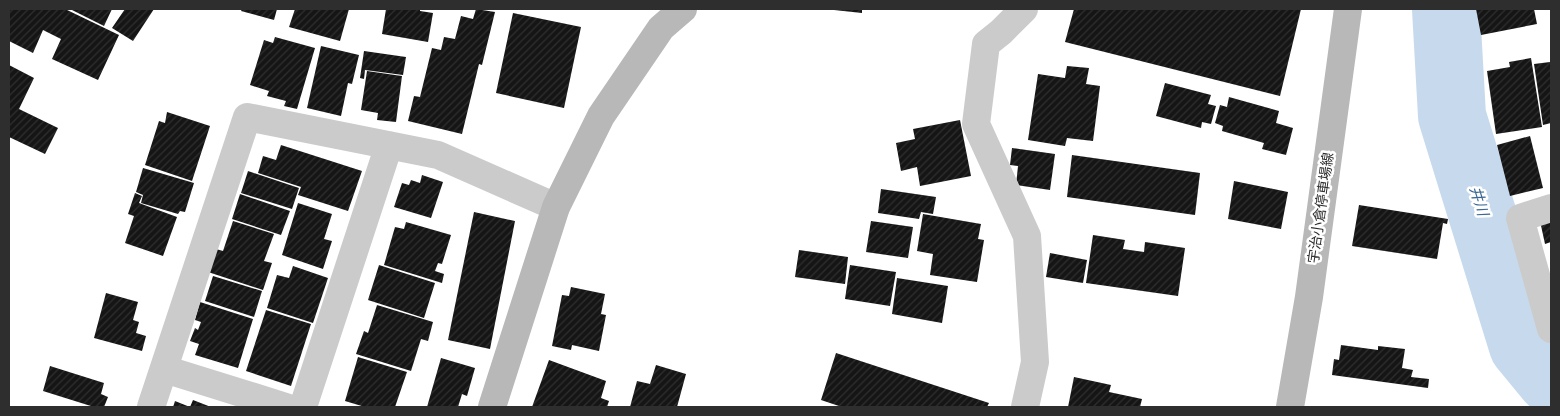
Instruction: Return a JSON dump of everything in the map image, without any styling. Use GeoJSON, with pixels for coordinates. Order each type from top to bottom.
{"type":"FeatureCollection","features":[{"type":"Feature","properties":{"kind":"street"},"geometry":{"type":"LineString","coordinates":[[492,407],[556,207],[601,116],[661,28],[683,9]]}},
{"type":"Feature","properties":{"kind":"street"},"geometry":{"type":"LineString","coordinates":[[1024,9],[1002,32],[986,44],[976,124],[1027,236],[1035,362],[1025,407]]}},
{"type":"Feature","properties":{"kind":"street","name":"宇治小倉停車場線"},"geometry":{"type":"LineString","coordinates":[[1290,407],[1309,297],[1348,9]]}},
{"type":"Feature","properties":{"kind":"street"},"geometry":{"type":"LineString","coordinates":[[151,407],[247,117],[438,155],[556,207]]}},
{"type":"Feature","properties":{"kind":"street"},"geometry":{"type":"LineString","coordinates":[[303,407],[389,145]]}},
{"type":"Feature","properties":{"kind":"street"},"geometry":{"type":"LineString","coordinates":[[1551,208],[1520,218],[1551,329]]}},
{"type":"Feature","properties":{"kind":"street"},"geometry":{"type":"LineString","coordinates":[[164,369],[286,407]]}},
{"type":"Feature","properties":{"kind":"building"},"geometry":{"type":"Polygon","coordinates":[[[9,9],[65,9],[119,35],[98,80],[52,59],[61,39],[43,30],[33,53],[9,41],[9,9]]]}},
{"type":"Feature","properties":{"kind":"building"},"geometry":{"type":"Polygon","coordinates":[[[70,9],[112,9],[104,26],[70,9]]]}},
{"type":"Feature","properties":{"kind":"building"},"geometry":{"type":"Polygon","coordinates":[[[125,9],[154,9],[133,41],[112,28],[125,9]]]}},
{"type":"Feature","properties":{"kind":"building"},"geometry":{"type":"Polygon","coordinates":[[[242,9],[277,9],[274,20],[241,11],[242,9]]]}},
{"type":"Feature","properties":{"kind":"building"},"geometry":{"type":"Polygon","coordinates":[[[295,9],[349,9],[340,41],[289,27],[295,9]]]}},
{"type":"Feature","properties":{"kind":"building"},"geometry":{"type":"Polygon","coordinates":[[[386,9],[420,9],[420,11],[433,13],[428,42],[382,34],[386,9]]]}},
{"type":"Feature","properties":{"kind":"building"},"geometry":{"type":"Polygon","coordinates":[[[476,9],[495,12],[482,65],[479,64],[462,134],[408,121],[414,96],[420,97],[432,48],[441,50],[444,37],[455,39],[461,16],[473,19],[476,9]]]}},
{"type":"Feature","properties":{"kind":"building"},"geometry":{"type":"Polygon","coordinates":[[[862,9],[862,13],[834,10],[862,9]]]}},
{"type":"Feature","properties":{"kind":"building"},"geometry":{"type":"Polygon","coordinates":[[[1074,9],[1301,9],[1280,96],[1065,42],[1074,9]]]}},
{"type":"Feature","properties":{"kind":"building"},"geometry":{"type":"Polygon","coordinates":[[[1476,9],[1534,9],[1537,24],[1481,35],[1476,9]]]}},
{"type":"Feature","properties":{"kind":"building"},"geometry":{"type":"Polygon","coordinates":[[[513,13],[581,27],[564,108],[496,93],[513,13]]]}},
{"type":"Feature","properties":{"kind":"building"},"geometry":{"type":"Polygon","coordinates":[[[275,37],[315,48],[297,109],[284,106],[286,101],[267,96],[269,91],[250,85],[264,40],[273,43],[275,37]]]}},
{"type":"Feature","properties":{"kind":"building"},"geometry":{"type":"Polygon","coordinates":[[[321,46],[359,55],[352,84],[348,83],[341,116],[307,108],[321,46]]]}},
{"type":"Feature","properties":{"kind":"building"},"geometry":{"type":"Polygon","coordinates":[[[364,51],[406,57],[403,75],[365,70],[364,79],[360,78],[364,51]]]}},
{"type":"Feature","properties":{"kind":"building"},"geometry":{"type":"Polygon","coordinates":[[[1531,58],[1542,127],[1496,134],[1487,71],[1510,67],[1509,62],[1531,58]]]}},
{"type":"Feature","properties":{"kind":"building"},"geometry":{"type":"Polygon","coordinates":[[[1550,62],[1551,123],[1543,125],[1534,64],[1550,62]]]}},
{"type":"Feature","properties":{"kind":"building"},"geometry":{"type":"Polygon","coordinates":[[[9,65],[34,78],[19,109],[58,128],[45,154],[9,137],[9,65]]]}},
{"type":"Feature","properties":{"kind":"building"},"geometry":{"type":"Polygon","coordinates":[[[1067,66],[1089,68],[1086,84],[1100,86],[1093,141],[1067,138],[1065,146],[1028,140],[1038,74],[1065,78],[1067,66]]]}},
{"type":"Feature","properties":{"kind":"building"},"geometry":{"type":"Polygon","coordinates":[[[367,71],[402,76],[396,122],[377,120],[378,113],[361,110],[367,71]]]}},
{"type":"Feature","properties":{"kind":"building"},"geometry":{"type":"Polygon","coordinates":[[[1165,83],[1211,95],[1208,104],[1216,106],[1211,124],[1202,122],[1201,128],[1156,116],[1165,83]]]}},
{"type":"Feature","properties":{"kind":"building"},"geometry":{"type":"Polygon","coordinates":[[[1229,97],[1279,111],[1276,123],[1293,128],[1286,155],[1262,149],[1264,143],[1222,131],[1223,126],[1215,123],[1220,105],[1227,107],[1229,97]]]}},
{"type":"Feature","properties":{"kind":"building"},"geometry":{"type":"Polygon","coordinates":[[[167,112],[210,126],[192,181],[145,165],[159,121],[165,123],[167,112]]]}},
{"type":"Feature","properties":{"kind":"building"},"geometry":{"type":"Polygon","coordinates":[[[960,120],[971,176],[920,186],[917,167],[901,171],[896,143],[915,139],[913,129],[960,120]]]}},
{"type":"Feature","properties":{"kind":"building"},"geometry":{"type":"Polygon","coordinates":[[[1530,136],[1543,188],[1510,196],[1497,145],[1530,136]]]}},
{"type":"Feature","properties":{"kind":"building"},"geometry":{"type":"Polygon","coordinates":[[[281,145],[362,171],[348,211],[298,195],[301,187],[258,173],[263,156],[276,160],[281,145]]]}},
{"type":"Feature","properties":{"kind":"building"},"geometry":{"type":"Polygon","coordinates":[[[1012,148],[1055,154],[1050,190],[1016,185],[1018,166],[1010,165],[1012,148]]]}},
{"type":"Feature","properties":{"kind":"building"},"geometry":{"type":"Polygon","coordinates":[[[1072,155],[1200,173],[1195,215],[1067,197],[1072,155]]]}},
{"type":"Feature","properties":{"kind":"building"},"geometry":{"type":"Polygon","coordinates":[[[143,168],[194,183],[185,212],[180,211],[178,214],[141,203],[143,195],[136,192],[143,168]]]}},
{"type":"Feature","properties":{"kind":"building"},"geometry":{"type":"Polygon","coordinates":[[[248,171],[299,188],[292,209],[241,193],[248,171]]]}},
{"type":"Feature","properties":{"kind":"building"},"geometry":{"type":"Polygon","coordinates":[[[422,175],[443,182],[431,218],[394,207],[402,183],[409,185],[411,180],[420,183],[422,175]]]}},
{"type":"Feature","properties":{"kind":"building"},"geometry":{"type":"Polygon","coordinates":[[[1234,181],[1288,192],[1281,229],[1228,219],[1234,181]]]}},
{"type":"Feature","properties":{"kind":"building"},"geometry":{"type":"Polygon","coordinates":[[[881,189],[936,197],[933,214],[921,212],[919,219],[878,213],[881,189]]]}},
{"type":"Feature","properties":{"kind":"building"},"geometry":{"type":"Polygon","coordinates":[[[135,193],[142,196],[139,203],[177,217],[163,256],[125,243],[134,216],[128,214],[135,193]]]}},
{"type":"Feature","properties":{"kind":"building"},"geometry":{"type":"Polygon","coordinates":[[[240,194],[290,211],[281,235],[232,219],[240,194]]]}},
{"type":"Feature","properties":{"kind":"building"},"geometry":{"type":"Polygon","coordinates":[[[298,203],[332,214],[324,239],[332,241],[323,269],[282,255],[298,203]]]}},
{"type":"Feature","properties":{"kind":"building"},"geometry":{"type":"Polygon","coordinates":[[[1359,205],[1448,219],[1447,224],[1443,223],[1437,259],[1352,246],[1359,205]]]}},
{"type":"Feature","properties":{"kind":"building"},"geometry":{"type":"Polygon","coordinates":[[[474,212],[515,221],[490,349],[448,340],[474,212]]]}},
{"type":"Feature","properties":{"kind":"building"},"geometry":{"type":"Polygon","coordinates":[[[923,214],[981,224],[978,239],[984,240],[977,282],[930,275],[933,254],[917,251],[923,214]]]}},
{"type":"Feature","properties":{"kind":"building"},"geometry":{"type":"Polygon","coordinates":[[[1551,219],[1551,242],[1545,244],[1540,221],[1551,219]]]}},
{"type":"Feature","properties":{"kind":"building"},"geometry":{"type":"Polygon","coordinates":[[[233,221],[274,234],[264,261],[272,263],[263,290],[208,272],[216,249],[223,251],[233,221]]]}},
{"type":"Feature","properties":{"kind":"building"},"geometry":{"type":"Polygon","coordinates":[[[871,221],[913,227],[908,258],[866,252],[871,221]]]}},
{"type":"Feature","properties":{"kind":"building"},"geometry":{"type":"Polygon","coordinates":[[[406,222],[451,235],[442,264],[438,263],[435,271],[444,274],[442,283],[384,265],[395,227],[404,229],[406,222]]]}},
{"type":"Feature","properties":{"kind":"building"},"geometry":{"type":"Polygon","coordinates":[[[1093,235],[1125,240],[1123,249],[1144,252],[1145,242],[1185,248],[1178,296],[1086,283],[1093,235]]]}},
{"type":"Feature","properties":{"kind":"building"},"geometry":{"type":"Polygon","coordinates":[[[799,250],[848,257],[845,284],[795,277],[799,250]]]}},
{"type":"Feature","properties":{"kind":"building"},"geometry":{"type":"Polygon","coordinates":[[[1050,253],[1087,260],[1083,283],[1046,277],[1050,253]]]}},
{"type":"Feature","properties":{"kind":"building"},"geometry":{"type":"Polygon","coordinates":[[[379,265],[435,283],[424,318],[368,300],[379,265]]]}},
{"type":"Feature","properties":{"kind":"building"},"geometry":{"type":"Polygon","coordinates":[[[850,265],[896,272],[890,306],[845,299],[850,265]]]}},
{"type":"Feature","properties":{"kind":"building"},"geometry":{"type":"Polygon","coordinates":[[[293,266],[328,278],[313,323],[267,308],[277,275],[289,278],[293,266]]]}},
{"type":"Feature","properties":{"kind":"building"},"geometry":{"type":"Polygon","coordinates":[[[213,276],[262,291],[254,317],[205,301],[213,276]]]}},
{"type":"Feature","properties":{"kind":"building"},"geometry":{"type":"Polygon","coordinates":[[[897,278],[948,286],[942,323],[892,314],[897,278]]]}},
{"type":"Feature","properties":{"kind":"building"},"geometry":{"type":"Polygon","coordinates":[[[571,287],[605,294],[601,314],[606,315],[599,351],[572,345],[571,350],[552,346],[562,295],[569,296],[571,287]]]}},
{"type":"Feature","properties":{"kind":"building"},"geometry":{"type":"Polygon","coordinates":[[[106,293],[138,302],[133,320],[139,322],[136,333],[146,336],[142,351],[94,338],[106,293]]]}},
{"type":"Feature","properties":{"kind":"building"},"geometry":{"type":"Polygon","coordinates":[[[200,302],[253,319],[238,368],[195,355],[199,344],[190,341],[195,328],[198,330],[201,322],[195,320],[200,302]]]}},
{"type":"Feature","properties":{"kind":"building"},"geometry":{"type":"Polygon","coordinates":[[[377,305],[433,322],[428,341],[421,339],[411,371],[356,354],[364,331],[368,333],[377,305]]]}},
{"type":"Feature","properties":{"kind":"building"},"geometry":{"type":"Polygon","coordinates":[[[266,310],[311,324],[291,386],[246,371],[266,310]]]}},
{"type":"Feature","properties":{"kind":"building"},"geometry":{"type":"Polygon","coordinates":[[[1341,345],[1378,350],[1378,346],[1405,349],[1402,368],[1413,370],[1411,377],[1429,379],[1428,388],[1332,375],[1334,359],[1339,360],[1341,345]]]}},
{"type":"Feature","properties":{"kind":"building"},"geometry":{"type":"Polygon","coordinates":[[[836,353],[989,403],[987,407],[842,407],[821,400],[836,353]]]}},
{"type":"Feature","properties":{"kind":"building"},"geometry":{"type":"Polygon","coordinates":[[[358,357],[407,372],[395,407],[365,407],[345,401],[358,357]]]}},
{"type":"Feature","properties":{"kind":"building"},"geometry":{"type":"Polygon","coordinates":[[[441,358],[475,368],[467,396],[462,394],[458,407],[427,407],[441,358]]]}},
{"type":"Feature","properties":{"kind":"building"},"geometry":{"type":"Polygon","coordinates":[[[549,360],[606,381],[601,398],[609,401],[607,407],[532,407],[549,360]]]}},
{"type":"Feature","properties":{"kind":"building"},"geometry":{"type":"Polygon","coordinates":[[[656,365],[686,374],[677,407],[630,407],[637,381],[650,384],[656,365]]]}},
{"type":"Feature","properties":{"kind":"building"},"geometry":{"type":"Polygon","coordinates":[[[50,366],[104,383],[101,394],[108,397],[104,407],[94,407],[43,391],[50,366]]]}},
{"type":"Feature","properties":{"kind":"building"},"geometry":{"type":"Polygon","coordinates":[[[1074,377],[1111,385],[1109,392],[1142,399],[1140,407],[1068,407],[1074,377]]]}},
{"type":"Feature","properties":{"kind":"building"},"geometry":{"type":"Polygon","coordinates":[[[193,400],[211,407],[190,407],[193,400]]]}},
{"type":"Feature","properties":{"kind":"building"},"geometry":{"type":"Polygon","coordinates":[[[175,401],[190,407],[173,407],[175,401]]]}},
{"type":"Feature","properties":{"kind":"waterway","name":"井川"},"geometry":{"type":"LineString","coordinates":[[1446,9],[1452,116],[1523,346],[1551,380]]}}]}
